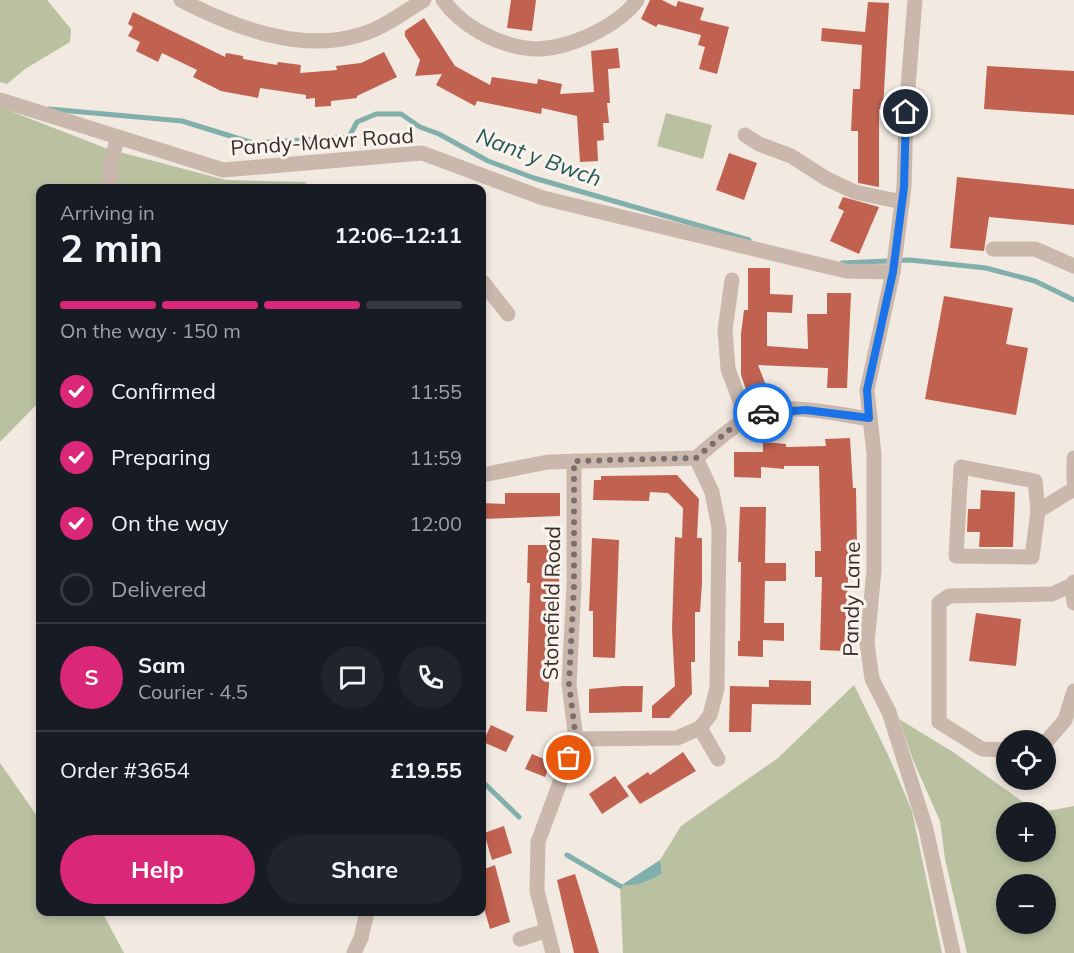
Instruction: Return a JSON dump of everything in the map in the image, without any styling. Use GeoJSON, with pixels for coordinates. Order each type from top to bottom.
{"type":"FeatureCollection","features":[{"type":"Feature","properties":{"kind":"street"},"geometry":{"type":"LineString","coordinates":[[181,0],[235,25],[268,35],[307,40],[335,40],[360,35],[424,0]]}},
{"type":"Feature","properties":{"kind":"street"},"geometry":{"type":"LineString","coordinates":[[443,0],[469,27],[499,41],[527,49],[550,47],[594,34],[617,20],[637,0]]}},
{"type":"Feature","properties":{"kind":"street","name":"Pandy Lane"},"geometry":{"type":"LineString","coordinates":[[915,0],[902,202],[893,272],[867,390],[874,454],[874,571],[867,643],[872,679],[889,712],[926,829],[953,953]]}},
{"type":"Feature","properties":{"kind":"street","name":"Pandy-Mawr Road"},"geometry":{"type":"LineString","coordinates":[[0,100],[223,170],[422,153],[543,198],[846,271],[893,272]]}},
{"type":"Feature","properties":{"kind":"street"},"geometry":{"type":"LineString","coordinates":[[745,135],[759,144],[790,156],[827,179],[855,192],[902,202]]}},
{"type":"Feature","properties":{"kind":"street"},"geometry":{"type":"LineString","coordinates":[[110,184],[111,161],[118,137]]}},
{"type":"Feature","properties":{"kind":"street"},"geometry":{"type":"LineString","coordinates":[[993,249],[1035,249],[1074,266]]}},
{"type":"Feature","properties":{"kind":"street"},"geometry":{"type":"LineString","coordinates":[[732,280],[725,330],[728,369],[747,420]]}},
{"type":"Feature","properties":{"kind":"street"},"geometry":{"type":"LineString","coordinates":[[486,286],[508,314]]}},
{"type":"Feature","properties":{"kind":"street"},"geometry":{"type":"LineString","coordinates":[[486,474],[548,462],[696,458],[729,430],[747,420],[759,414],[784,410],[806,410],[869,418]]}},
{"type":"Feature","properties":{"kind":"street"},"geometry":{"type":"LineString","coordinates":[[576,739],[677,738],[700,728],[710,715],[717,688],[719,528],[712,492],[696,458]]}},
{"type":"Feature","properties":{"kind":"street"},"geometry":{"type":"LineString","coordinates":[[1074,458],[1072,466],[1074,481]]}},
{"type":"Feature","properties":{"kind":"street","name":"Stonefield Road"},"geometry":{"type":"LineString","coordinates":[[553,953],[545,931],[537,891],[538,842],[576,739],[569,684],[574,585],[574,461]]}},
{"type":"Feature","properties":{"kind":"street"},"geometry":{"type":"LineString","coordinates":[[961,467],[1035,481],[1038,511],[1032,557],[956,556],[961,467]]}},
{"type":"Feature","properties":{"kind":"street"},"geometry":{"type":"LineString","coordinates":[[1038,511],[1074,489]]}},
{"type":"Feature","properties":{"kind":"street"},"geometry":{"type":"LineString","coordinates":[[996,750],[982,749],[939,722],[939,603],[949,596],[1052,594],[1073,584],[1074,603]]}},
{"type":"Feature","properties":{"kind":"street"},"geometry":{"type":"LineString","coordinates":[[1056,730],[1065,720],[1074,691]]}},
{"type":"Feature","properties":{"kind":"street"},"geometry":{"type":"LineString","coordinates":[[700,728],[718,759]]}},
{"type":"Feature","properties":{"kind":"street"},"geometry":{"type":"LineString","coordinates":[[354,953],[361,938],[366,916]]}},
{"type":"Feature","properties":{"kind":"street"},"geometry":{"type":"LineString","coordinates":[[520,939],[545,931]]}},
{"type":"Feature","properties":{"kind":"green space"},"geometry":{"type":"Polygon","coordinates":[[[0,0],[47,0],[71,29],[70,42],[25,69],[7,84],[0,82],[0,0]]]}},
{"type":"Feature","properties":{"kind":"green space"},"geometry":{"type":"Polygon","coordinates":[[[0,107],[108,149],[226,180],[307,182],[305,184],[36,184],[36,405],[0,442],[0,107]]]}},
{"type":"Feature","properties":{"kind":"green space"},"geometry":{"type":"Polygon","coordinates":[[[666,113],[712,125],[703,159],[657,146],[666,113]]]}},
{"type":"Feature","properties":{"kind":"green space"},"geometry":{"type":"Polygon","coordinates":[[[854,685],[912,811],[942,953],[623,953],[620,886],[647,881],[662,873],[660,860],[681,826],[778,758],[854,685]]]}},
{"type":"Feature","properties":{"kind":"green space"},"geometry":{"type":"Polygon","coordinates":[[[899,719],[953,752],[996,783],[996,790],[1006,790],[1023,802],[996,802],[996,862],[1056,862],[1056,809],[1074,806],[1074,953],[967,953],[945,859],[940,821],[913,760],[899,719]]]}},
{"type":"Feature","properties":{"kind":"green space"},"geometry":{"type":"Polygon","coordinates":[[[0,763],[36,814],[36,916],[104,916],[124,953],[0,953],[0,763]]]}},
{"type":"Feature","properties":{"kind":"water"},"geometry":{"type":"Polygon","coordinates":[[[660,860],[662,873],[655,878],[639,884],[620,886],[660,860]]]}},
{"type":"Feature","properties":{"kind":"building"},"geometry":{"type":"Polygon","coordinates":[[[511,0],[536,0],[532,31],[507,28],[511,0]]]}},
{"type":"Feature","properties":{"kind":"building"},"geometry":{"type":"Polygon","coordinates":[[[650,0],[662,0],[676,7],[678,1],[704,8],[700,20],[729,27],[717,74],[699,69],[705,47],[698,45],[701,35],[658,24],[656,27],[641,19],[650,0]]]}},
{"type":"Feature","properties":{"kind":"building"},"geometry":{"type":"Polygon","coordinates":[[[868,2],[889,3],[883,109],[879,109],[879,187],[858,183],[858,131],[851,131],[853,89],[860,89],[862,45],[821,41],[822,28],[865,32],[868,2]]]}},
{"type":"Feature","properties":{"kind":"building"},"geometry":{"type":"Polygon","coordinates":[[[133,12],[225,57],[226,53],[243,56],[243,59],[277,65],[278,62],[301,65],[300,73],[337,70],[336,66],[361,63],[384,52],[397,77],[357,98],[331,101],[331,106],[315,107],[315,98],[306,99],[306,95],[260,88],[258,98],[221,91],[193,77],[197,70],[162,53],[158,62],[136,51],[140,42],[128,36],[133,27],[128,24],[133,12]]]}},
{"type":"Feature","properties":{"kind":"building"},"geometry":{"type":"Polygon","coordinates":[[[424,18],[455,66],[490,85],[492,77],[537,84],[538,79],[562,84],[560,94],[594,92],[591,51],[618,48],[620,68],[608,69],[609,123],[603,123],[604,140],[597,141],[598,161],[580,162],[577,116],[542,108],[541,114],[477,101],[475,106],[436,85],[442,74],[415,76],[420,60],[405,36],[405,31],[424,18]]]}},
{"type":"Feature","properties":{"kind":"building"},"geometry":{"type":"Polygon","coordinates":[[[987,66],[1074,71],[1074,115],[984,109],[987,66]]]}},
{"type":"Feature","properties":{"kind":"building"},"geometry":{"type":"Polygon","coordinates":[[[729,153],[757,163],[744,200],[716,190],[729,153]]]}},
{"type":"Feature","properties":{"kind":"building"},"geometry":{"type":"Polygon","coordinates":[[[957,177],[1074,189],[1074,225],[989,217],[984,251],[950,248],[957,177]]]}},
{"type":"Feature","properties":{"kind":"building"},"geometry":{"type":"Polygon","coordinates":[[[843,197],[879,207],[859,254],[830,241],[844,211],[838,208],[843,197]]]}},
{"type":"Feature","properties":{"kind":"building"},"geometry":{"type":"Polygon","coordinates":[[[748,268],[770,268],[770,294],[793,295],[792,313],[767,312],[767,346],[808,349],[807,314],[827,314],[827,293],[851,293],[847,388],[827,388],[828,368],[758,365],[769,393],[750,401],[741,375],[741,334],[744,310],[748,310],[748,268]]]}},
{"type":"Feature","properties":{"kind":"building"},"geometry":{"type":"Polygon","coordinates":[[[944,296],[1013,308],[1006,344],[1028,348],[1016,415],[925,399],[944,296]]]}},
{"type":"Feature","properties":{"kind":"building"},"geometry":{"type":"Polygon","coordinates":[[[850,438],[853,488],[856,488],[857,544],[850,544],[844,651],[820,650],[822,577],[815,577],[815,551],[821,551],[819,466],[784,466],[784,469],[761,467],[761,478],[734,477],[734,452],[763,452],[763,442],[786,444],[786,447],[826,446],[825,439],[850,438]]]}},
{"type":"Feature","properties":{"kind":"building"},"geometry":{"type":"Polygon","coordinates":[[[677,475],[699,499],[697,538],[702,538],[700,612],[695,612],[695,662],[691,662],[692,694],[669,718],[652,718],[652,706],[675,686],[672,629],[675,537],[682,538],[683,508],[668,493],[650,492],[649,501],[593,500],[594,480],[601,480],[601,476],[677,475]]]}},
{"type":"Feature","properties":{"kind":"building"},"geometry":{"type":"Polygon","coordinates":[[[981,490],[1015,492],[1013,547],[979,547],[980,532],[967,532],[968,509],[980,509],[981,490]]]}},
{"type":"Feature","properties":{"kind":"building"},"geometry":{"type":"Polygon","coordinates":[[[505,493],[560,493],[560,516],[486,519],[486,503],[505,504],[505,493]]]}},
{"type":"Feature","properties":{"kind":"building"},"geometry":{"type":"Polygon","coordinates":[[[740,507],[766,507],[765,563],[786,563],[786,581],[765,581],[764,623],[784,623],[784,641],[763,640],[763,657],[738,656],[740,507]]]}},
{"type":"Feature","properties":{"kind":"building"},"geometry":{"type":"Polygon","coordinates":[[[592,538],[619,540],[615,658],[593,657],[593,611],[589,611],[592,538]]]}},
{"type":"Feature","properties":{"kind":"building"},"geometry":{"type":"Polygon","coordinates":[[[528,545],[560,545],[559,583],[551,583],[547,712],[526,711],[530,583],[527,583],[528,545]]]}},
{"type":"Feature","properties":{"kind":"building"},"geometry":{"type":"Polygon","coordinates":[[[976,613],[1021,619],[1016,666],[969,661],[976,613]]]}},
{"type":"Feature","properties":{"kind":"building"},"geometry":{"type":"Polygon","coordinates":[[[769,680],[811,681],[811,705],[752,704],[751,732],[729,732],[730,686],[769,687],[769,680]]]}},
{"type":"Feature","properties":{"kind":"building"},"geometry":{"type":"Polygon","coordinates":[[[643,686],[642,712],[589,713],[589,689],[643,686]]]}},
{"type":"Feature","properties":{"kind":"building"},"geometry":{"type":"Polygon","coordinates":[[[491,725],[514,736],[506,752],[486,743],[486,736],[491,725]]]}},
{"type":"Feature","properties":{"kind":"building"},"geometry":{"type":"Polygon","coordinates":[[[683,752],[696,771],[640,804],[627,786],[648,772],[650,775],[683,752]]]}},
{"type":"Feature","properties":{"kind":"building"},"geometry":{"type":"Polygon","coordinates":[[[532,754],[551,762],[545,777],[525,769],[532,754]]]}},
{"type":"Feature","properties":{"kind":"building"},"geometry":{"type":"Polygon","coordinates":[[[615,776],[629,796],[602,814],[589,794],[615,776]]]}},
{"type":"Feature","properties":{"kind":"building"},"geometry":{"type":"Polygon","coordinates":[[[504,826],[512,853],[492,860],[486,832],[504,826]]]}},
{"type":"Feature","properties":{"kind":"building"},"geometry":{"type":"Polygon","coordinates":[[[495,865],[510,922],[490,929],[486,916],[486,868],[495,865]]]}},
{"type":"Feature","properties":{"kind":"building"},"geometry":{"type":"Polygon","coordinates":[[[575,874],[599,953],[574,953],[557,880],[575,874]]]}},
{"type":"Feature","properties":{"kind":"waterway","name":"Nant y Bwch"},"geometry":{"type":"LineString","coordinates":[[49,109],[182,121],[253,143],[349,137],[357,122],[376,114],[401,114],[420,127],[439,134],[488,161],[534,178],[749,240]]}},
{"type":"Feature","properties":{"kind":"waterway","name":"Nant y Bwch"},"geometry":{"type":"LineString","coordinates":[[842,263],[910,260],[986,268],[1035,281],[1074,300]]}},
{"type":"Feature","properties":{"kind":"waterway"},"geometry":{"type":"LineString","coordinates":[[486,785],[519,817]]}},
{"type":"Feature","properties":{"kind":"waterway"},"geometry":{"type":"LineString","coordinates":[[567,855],[620,886]]}},
{"type":"Feature","properties":{"kind":"way so far"},"geometry":{"type":"LineString","coordinates":[[569,758],[576,739],[569,684],[574,585],[574,461],[696,458],[729,430],[763,413]]}},
{"type":"Feature","properties":{"kind":"route"},"geometry":{"type":"LineString","coordinates":[[763,413],[806,410],[869,418],[867,390],[893,272],[904,187],[906,112]]}}]}
